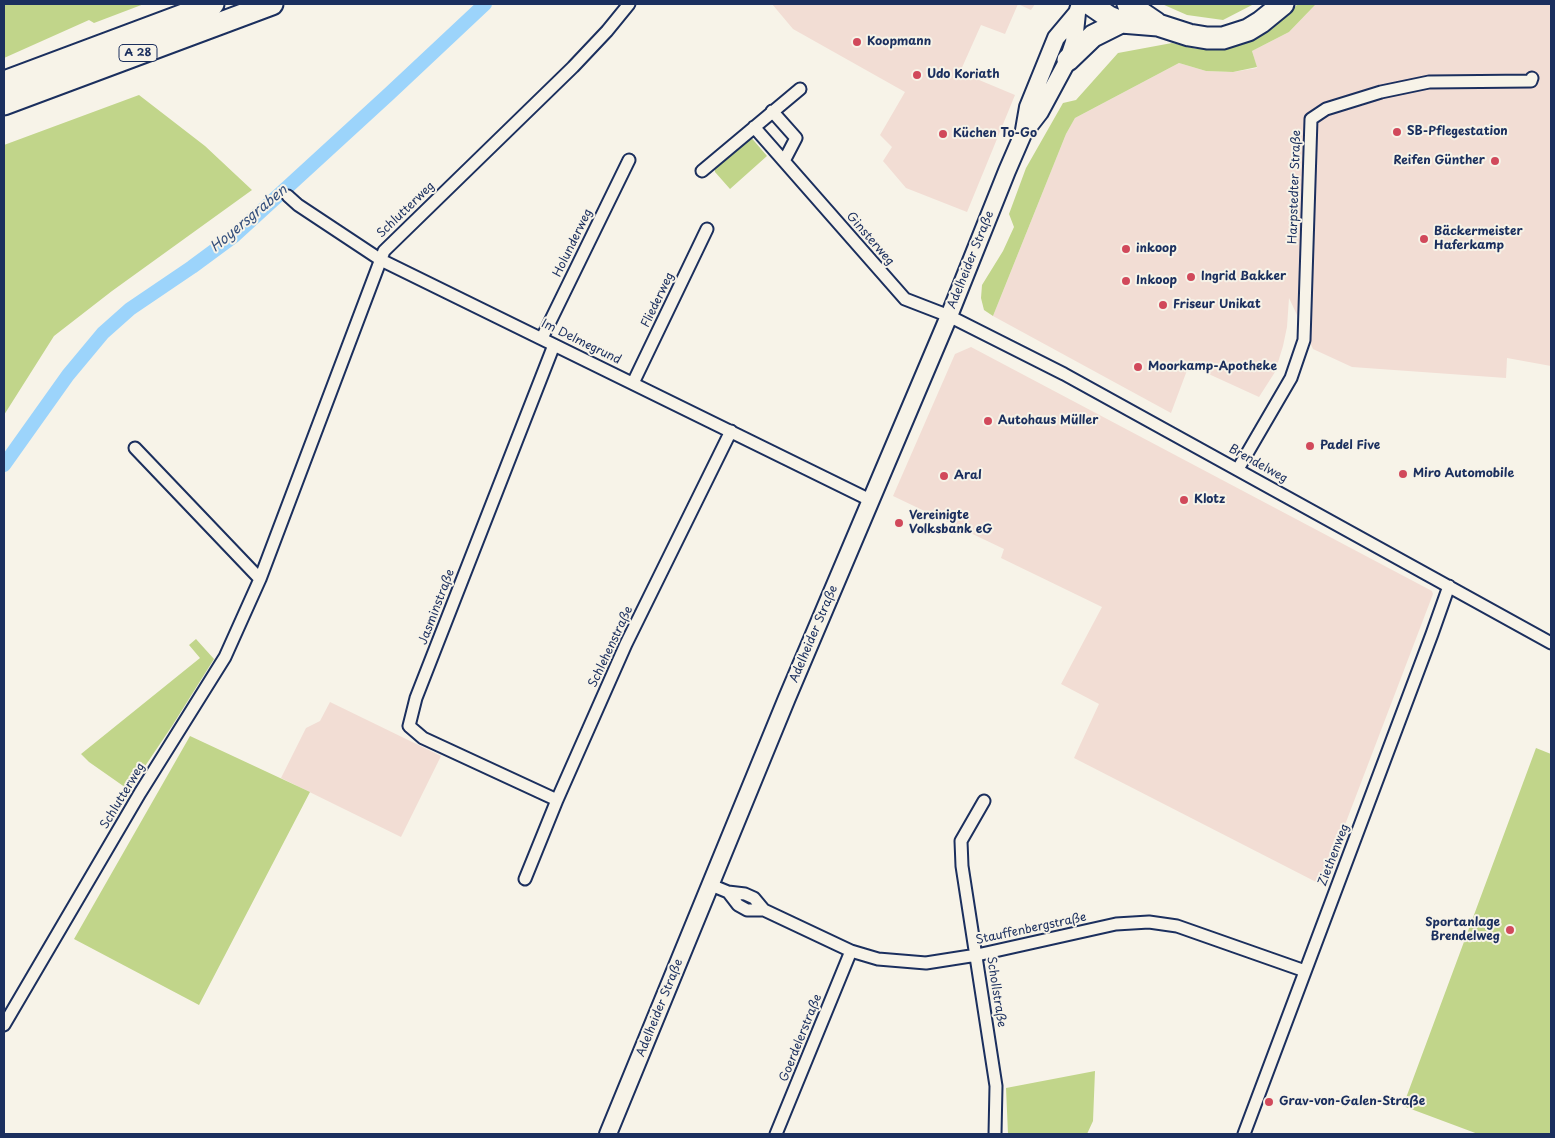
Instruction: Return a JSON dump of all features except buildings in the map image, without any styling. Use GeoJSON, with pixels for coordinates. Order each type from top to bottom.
{"type":"FeatureCollection","features":[{"type":"Feature","properties":{"kind":"highway","name":"A 28"},"geometry":{"type":"LineString","coordinates":[[4,82],[213,4]]}},
{"type":"Feature","properties":{"kind":"highway","name":"A 28"},"geometry":{"type":"LineString","coordinates":[[4,104],[272,4]]}},
{"type":"Feature","properties":{"kind":"highway"},"geometry":{"type":"LineString","coordinates":[[1082,7],[1109,17],[1124,13],[1189,34],[1207,38],[1223,38],[1248,30],[1283,4]]}},
{"type":"Feature","properties":{"kind":"highway"},"geometry":{"type":"LineString","coordinates":[[1068,60],[1093,36],[1124,13]]}},
{"type":"Feature","properties":{"kind":"main road","name":"Adelheider Straße"},"geometry":{"type":"LineString","coordinates":[[1023,134],[1040,112],[1068,60],[1082,7]]}},
{"type":"Feature","properties":{"kind":"main road","name":"Adelheider Straße"},"geometry":{"type":"LineString","coordinates":[[608,1134],[870,500],[949,316],[1023,134],[1028,107],[1056,38],[1082,7]]}},
{"type":"Feature","properties":{"kind":"street","name":"Schlutterweg"},"geometry":{"type":"LineString","coordinates":[[4,1025],[135,801],[225,657],[260,579],[384,250],[573,67],[607,32],[629,4]]}},
{"type":"Feature","properties":{"kind":"street","name":"Harpstedter Straße"},"geometry":{"type":"LineString","coordinates":[[1238,469],[1291,378],[1304,340],[1311,119],[1326,109],[1335,106],[1380,92],[1429,82],[1531,81],[1532,78]]}},
{"type":"Feature","properties":{"kind":"street"},"geometry":{"type":"LineString","coordinates":[[702,171],[800,89]]}},
{"type":"Feature","properties":{"kind":"street"},"geometry":{"type":"LineString","coordinates":[[772,111],[796,138],[784,161]]}},
{"type":"Feature","properties":{"kind":"street","name":"Ginsterweg"},"geometry":{"type":"LineString","coordinates":[[754,127],[905,299],[949,316]]}},
{"type":"Feature","properties":{"kind":"street","name":"Holunderweg"},"geometry":{"type":"LineString","coordinates":[[542,338],[628,160]]}},
{"type":"Feature","properties":{"kind":"street","name":"Im Delmegrund"},"geometry":{"type":"LineString","coordinates":[[288,196],[298,205],[381,260],[870,500]]}},
{"type":"Feature","properties":{"kind":"street","name":"Fliederweg"},"geometry":{"type":"LineString","coordinates":[[633,383],[707,229]]}},
{"type":"Feature","properties":{"kind":"street","name":"Brendelweg"},"geometry":{"type":"LineString","coordinates":[[949,316],[1064,374],[1551,643]]}},
{"type":"Feature","properties":{"kind":"street","name":"Jasminstraße"},"geometry":{"type":"LineString","coordinates":[[554,344],[416,698],[409,726],[423,738],[557,800]]}},
{"type":"Feature","properties":{"kind":"street","name":"Schlehenstraße"},"geometry":{"type":"LineString","coordinates":[[525,879],[557,800],[626,644],[731,431]]}},
{"type":"Feature","properties":{"kind":"street"},"geometry":{"type":"LineString","coordinates":[[135,448],[260,579]]}},
{"type":"Feature","properties":{"kind":"street","name":"Ziethenweg"},"geometry":{"type":"LineString","coordinates":[[1244,1134],[1449,586]]}},
{"type":"Feature","properties":{"kind":"street","name":"Schollstraße"},"geometry":{"type":"LineString","coordinates":[[984,801],[961,841],[962,866],[996,1086],[995,1134]]}},
{"type":"Feature","properties":{"kind":"street","name":"Stauffenbergstraße"},"geometry":{"type":"LineString","coordinates":[[711,885],[728,892],[738,905],[747,910],[764,910],[851,951],[878,959],[926,963],[992,952],[1116,924],[1149,922],[1176,926],[1305,971]]}},
{"type":"Feature","properties":{"kind":"street","name":"Goerdelerstraße"},"geometry":{"type":"LineString","coordinates":[[776,1134],[851,951]]}},
{"type":"Feature","properties":{"kind":"shaded area"},"geometry":{"type":"Polygon","coordinates":[[[772,4],[1018,4],[1005,34],[981,25],[960,72],[1015,95],[967,212],[906,188],[883,161],[892,147],[880,135],[905,92],[793,29],[772,4]]]}},
{"type":"Feature","properties":{"kind":"shaded area"},"geometry":{"type":"Polygon","coordinates":[[[1018,4],[1035,4],[1031,10],[1018,4]]]}},
{"type":"Feature","properties":{"kind":"shaded area"},"geometry":{"type":"Polygon","coordinates":[[[1316,4],[1551,4],[1551,366],[1507,358],[1506,378],[1352,367],[1313,349],[1289,298],[1287,327],[1283,346],[1275,372],[1259,397],[1189,365],[1171,413],[993,316],[1066,134],[1075,118],[1179,63],[1206,71],[1233,72],[1257,68],[1252,51],[1289,32],[1316,4]]]}},
{"type":"Feature","properties":{"kind":"shaded area"},"geometry":{"type":"Polygon","coordinates":[[[971,347],[1432,591],[1433,594],[1322,885],[1074,758],[1099,704],[1061,684],[1102,607],[1001,558],[1004,549],[893,496],[955,354],[971,347]]]}},
{"type":"Feature","properties":{"kind":"shaded area"},"geometry":{"type":"Polygon","coordinates":[[[330,702],[441,756],[401,837],[281,778],[306,728],[320,721],[330,702]]]}},
{"type":"Feature","properties":{"kind":"green space"},"geometry":{"type":"Polygon","coordinates":[[[4,4],[144,4],[94,23],[89,20],[4,58],[4,4]]]}},
{"type":"Feature","properties":{"kind":"green space"},"geometry":{"type":"Polygon","coordinates":[[[1162,4],[1254,4],[1223,20],[1187,15],[1162,4]]]}},
{"type":"Feature","properties":{"kind":"green space"},"geometry":{"type":"Polygon","coordinates":[[[1298,4],[1316,4],[1289,32],[1252,51],[1257,67],[1233,72],[1206,71],[1179,63],[1075,118],[1066,134],[993,316],[984,310],[981,298],[982,285],[1003,251],[1014,227],[1009,214],[1026,168],[1063,103],[1076,100],[1118,53],[1172,43],[1197,49],[1224,48],[1272,29],[1298,4]]]}},
{"type":"Feature","properties":{"kind":"green space"},"geometry":{"type":"Polygon","coordinates":[[[139,95],[205,146],[252,190],[112,291],[54,336],[4,415],[4,145],[139,95]]]}},
{"type":"Feature","properties":{"kind":"green space"},"geometry":{"type":"Polygon","coordinates":[[[749,135],[767,156],[730,189],[715,172],[715,165],[749,135]]]}},
{"type":"Feature","properties":{"kind":"green space"},"geometry":{"type":"Polygon","coordinates":[[[196,639],[214,659],[129,790],[89,762],[81,754],[200,658],[189,645],[196,639]]]}},
{"type":"Feature","properties":{"kind":"green space"},"geometry":{"type":"Polygon","coordinates":[[[190,736],[310,792],[199,1005],[74,939],[190,736]]]}},
{"type":"Feature","properties":{"kind":"green space","name":"Sportanlage Brendelweg"},"geometry":{"type":"Polygon","coordinates":[[[1536,748],[1551,754],[1551,1134],[1478,1134],[1403,1106],[1536,748]]]}},
{"type":"Feature","properties":{"kind":"green space"},"geometry":{"type":"Polygon","coordinates":[[[1095,1071],[1093,1121],[1087,1134],[1008,1134],[1006,1088],[1095,1071]]]}},
{"type":"Feature","properties":{"kind":"waterway","name":"Hoyersgraben"},"geometry":{"type":"LineString","coordinates":[[4,465],[68,375],[103,333],[130,309],[234,236],[485,4]]}},
{"type":"Feature","properties":{"kind":"place","name":"Koopmann"},"geometry":{"type":"Point","coordinates":[857,42]}},
{"type":"Feature","properties":{"kind":"place","name":"Udo Koriath"},"geometry":{"type":"Point","coordinates":[917,75]}},
{"type":"Feature","properties":{"kind":"place","name":"SB-Pflegestation"},"geometry":{"type":"Point","coordinates":[1397,132]}},
{"type":"Feature","properties":{"kind":"place","name":"Küchen To-Go"},"geometry":{"type":"Point","coordinates":[943,134]}},
{"type":"Feature","properties":{"kind":"place","name":"Reifen Günther"},"geometry":{"type":"Point","coordinates":[1495,161]}},
{"type":"Feature","properties":{"kind":"place","name":"Bäckermeister Haferkamp"},"geometry":{"type":"Point","coordinates":[1424,239]}},
{"type":"Feature","properties":{"kind":"place","name":"inkoop"},"geometry":{"type":"Point","coordinates":[1126,249]}},
{"type":"Feature","properties":{"kind":"place","name":"Ingrid Bakker"},"geometry":{"type":"Point","coordinates":[1191,277]}},
{"type":"Feature","properties":{"kind":"place","name":"Inkoop"},"geometry":{"type":"Point","coordinates":[1126,281]}},
{"type":"Feature","properties":{"kind":"place","name":"Friseur Unikat"},"geometry":{"type":"Point","coordinates":[1163,305]}},
{"type":"Feature","properties":{"kind":"place","name":"Moorkamp-Apotheke"},"geometry":{"type":"Point","coordinates":[1138,367]}},
{"type":"Feature","properties":{"kind":"place","name":"Autohaus Müller"},"geometry":{"type":"Point","coordinates":[988,421]}},
{"type":"Feature","properties":{"kind":"place","name":"Padel Five"},"geometry":{"type":"Point","coordinates":[1310,446]}},
{"type":"Feature","properties":{"kind":"place","name":"Miro Automobile"},"geometry":{"type":"Point","coordinates":[1403,474]}},
{"type":"Feature","properties":{"kind":"place","name":"Aral"},"geometry":{"type":"Point","coordinates":[944,476]}},
{"type":"Feature","properties":{"kind":"place","name":"Klotz"},"geometry":{"type":"Point","coordinates":[1184,500]}},
{"type":"Feature","properties":{"kind":"place","name":"Vereinigte Volksbank eG"},"geometry":{"type":"Point","coordinates":[899,523]}},
{"type":"Feature","properties":{"kind":"place","name":"Sportanlage Brendelweg"},"geometry":{"type":"Point","coordinates":[1510,930]}},
{"type":"Feature","properties":{"kind":"place","name":"Grav-von-Galen-Straße"},"geometry":{"type":"Point","coordinates":[1269,1102]}}]}
